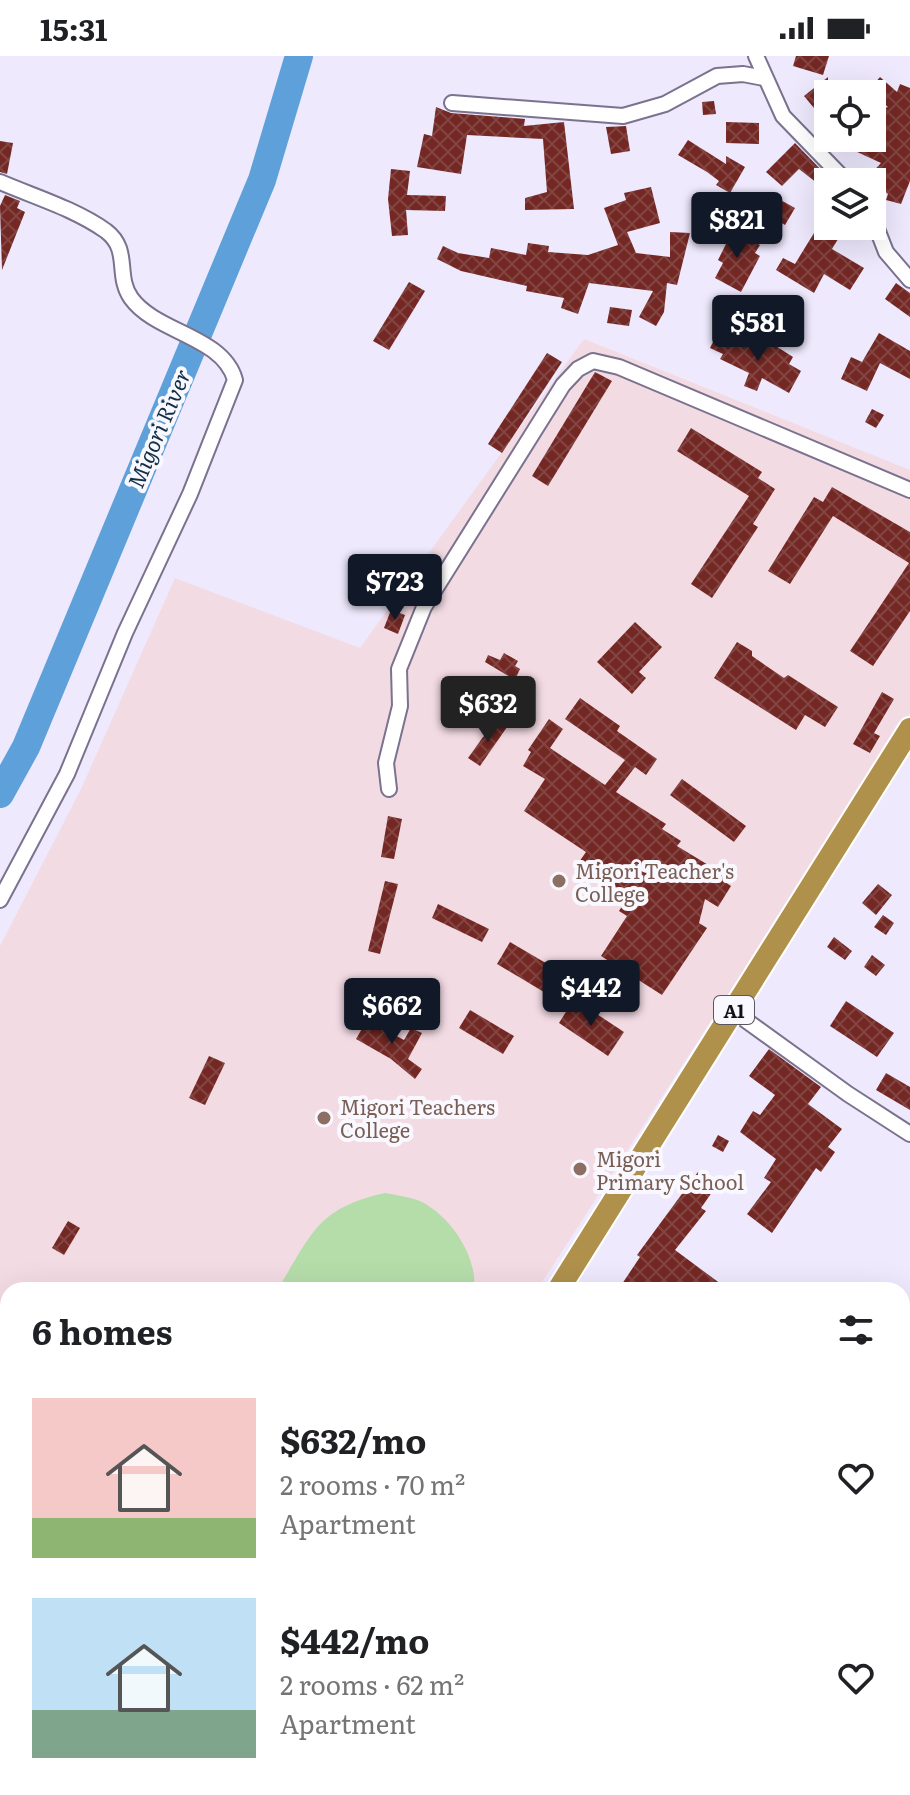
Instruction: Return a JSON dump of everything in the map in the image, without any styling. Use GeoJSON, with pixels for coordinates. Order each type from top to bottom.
{"type":"FeatureCollection","features":[{"type":"Feature","properties":{"kind":"highway","name":"A1"},"geometry":{"type":"LineString","coordinates":[[563,1282],[910,729]]}},
{"type":"Feature","properties":{"kind":"street"},"geometry":{"type":"LineString","coordinates":[[756,56],[764,78],[790,125],[833,168]]}},
{"type":"Feature","properties":{"kind":"street"},"geometry":{"type":"LineString","coordinates":[[452,103],[623,116],[665,104],[717,76],[743,74],[764,78]]}},
{"type":"Feature","properties":{"kind":"street"},"geometry":{"type":"LineString","coordinates":[[0,182],[70,211],[107,232],[120,245],[130,297],[147,314],[217,354],[232,369],[234,388],[73,759],[0,900]]}},
{"type":"Feature","properties":{"kind":"street"},"geometry":{"type":"LineString","coordinates":[[881,240],[886,252],[910,280]]}},
{"type":"Feature","properties":{"kind":"street"},"geometry":{"type":"LineString","coordinates":[[389,789],[386,763],[400,706],[399,669],[410,636],[443,572],[470,538],[506,472],[563,385],[584,364],[600,361],[619,367],[910,490]]}},
{"type":"Feature","properties":{"kind":"street"},"geometry":{"type":"LineString","coordinates":[[733,1011],[848,1094],[910,1134]]}},
{"type":"Feature","properties":{"kind":"shaded area","name":"Migori Teachers College"},"geometry":{"type":"Polygon","coordinates":[[[584,339],[910,470],[910,713],[542,1282],[0,1282],[0,946],[82,787],[175,578],[360,648],[584,339]]]}},
{"type":"Feature","properties":{"kind":"green space"},"geometry":{"type":"Polygon","coordinates":[[[385,1193],[408,1197],[433,1209],[460,1239],[472,1264],[474,1282],[282,1282],[318,1226],[344,1207],[385,1193]]]}},
{"type":"Feature","properties":{"kind":"building"},"geometry":{"type":"Polygon","coordinates":[[[796,56],[829,56],[823,75],[793,66],[796,56]]]}},
{"type":"Feature","properties":{"kind":"building"},"geometry":{"type":"Polygon","coordinates":[[[886,82],[897,92],[900,84],[910,88],[910,181],[901,204],[886,200],[886,168],[876,168],[881,163],[857,152],[886,152],[886,82]]]}},
{"type":"Feature","properties":{"kind":"building"},"geometry":{"type":"Polygon","coordinates":[[[814,88],[814,108],[804,96],[814,88]]]}},
{"type":"Feature","properties":{"kind":"building"},"geometry":{"type":"Polygon","coordinates":[[[714,101],[716,114],[703,115],[702,102],[714,101]]]}},
{"type":"Feature","properties":{"kind":"building"},"geometry":{"type":"Polygon","coordinates":[[[436,107],[451,113],[525,119],[524,126],[564,122],[574,209],[525,210],[525,198],[547,192],[543,139],[467,135],[461,174],[417,167],[424,134],[432,136],[436,107]]]}},
{"type":"Feature","properties":{"kind":"building"},"geometry":{"type":"Polygon","coordinates":[[[726,122],[759,123],[759,144],[726,143],[726,122]]]}},
{"type":"Feature","properties":{"kind":"building"},"geometry":{"type":"Polygon","coordinates":[[[626,126],[630,151],[611,154],[606,127],[626,126]]]}},
{"type":"Feature","properties":{"kind":"building"},"geometry":{"type":"Polygon","coordinates":[[[688,140],[726,164],[726,156],[745,167],[730,193],[716,185],[719,181],[707,172],[678,155],[688,140]]]}},
{"type":"Feature","properties":{"kind":"building"},"geometry":{"type":"Polygon","coordinates":[[[0,141],[13,143],[7,174],[0,172],[0,141]]]}},
{"type":"Feature","properties":{"kind":"building"},"geometry":{"type":"Polygon","coordinates":[[[795,143],[819,168],[814,168],[814,181],[799,169],[782,186],[766,172],[795,143]]]}},
{"type":"Feature","properties":{"kind":"building"},"geometry":{"type":"Polygon","coordinates":[[[391,169],[410,171],[407,195],[446,196],[445,211],[406,210],[408,235],[392,236],[388,199],[391,169]]]}},
{"type":"Feature","properties":{"kind":"building"},"geometry":{"type":"Polygon","coordinates":[[[651,187],[660,223],[627,232],[636,253],[670,257],[670,232],[690,233],[677,285],[667,283],[664,312],[656,326],[639,317],[653,291],[589,283],[578,314],[561,308],[564,298],[526,291],[527,286],[461,271],[437,259],[443,246],[458,253],[489,258],[491,248],[526,255],[528,243],[549,246],[548,252],[588,255],[618,245],[604,208],[626,200],[624,193],[651,187]]]}},
{"type":"Feature","properties":{"kind":"building"},"geometry":{"type":"Polygon","coordinates":[[[768,193],[795,208],[785,225],[759,209],[768,193]]]}},
{"type":"Feature","properties":{"kind":"building"},"geometry":{"type":"Polygon","coordinates":[[[5,195],[20,201],[17,208],[25,212],[2,270],[0,206],[5,195]]]}},
{"type":"Feature","properties":{"kind":"building"},"geometry":{"type":"Polygon","coordinates":[[[725,228],[760,245],[755,253],[760,256],[741,292],[715,278],[723,263],[718,260],[726,244],[718,239],[725,228]]]}},
{"type":"Feature","properties":{"kind":"building"},"geometry":{"type":"Polygon","coordinates":[[[814,233],[814,240],[837,240],[832,249],[864,268],[850,290],[824,274],[814,293],[776,270],[783,258],[795,264],[814,233]]]}},
{"type":"Feature","properties":{"kind":"building"},"geometry":{"type":"Polygon","coordinates":[[[409,282],[425,291],[389,350],[373,341],[409,282]]]}},
{"type":"Feature","properties":{"kind":"building"},"geometry":{"type":"Polygon","coordinates":[[[896,283],[910,293],[910,317],[885,299],[896,283]]]}},
{"type":"Feature","properties":{"kind":"building"},"geometry":{"type":"Polygon","coordinates":[[[610,307],[632,310],[629,326],[607,323],[610,307]]]}},
{"type":"Feature","properties":{"kind":"building"},"geometry":{"type":"Polygon","coordinates":[[[718,332],[762,353],[768,341],[793,357],[789,364],[801,371],[789,393],[762,378],[757,391],[744,386],[749,373],[720,359],[723,354],[710,348],[718,332]]]}},
{"type":"Feature","properties":{"kind":"building"},"geometry":{"type":"Polygon","coordinates":[[[879,333],[910,351],[910,379],[880,363],[867,391],[841,379],[851,357],[862,362],[879,333]]]}},
{"type":"Feature","properties":{"kind":"building"},"geometry":{"type":"Polygon","coordinates":[[[547,353],[562,362],[502,453],[488,444],[547,353]]]}},
{"type":"Feature","properties":{"kind":"building"},"geometry":{"type":"Polygon","coordinates":[[[595,372],[612,381],[548,486],[532,476],[595,372]]]}},
{"type":"Feature","properties":{"kind":"building"},"geometry":{"type":"Polygon","coordinates":[[[872,409],[884,415],[876,428],[865,422],[872,409]]]}},
{"type":"Feature","properties":{"kind":"building"},"geometry":{"type":"Polygon","coordinates":[[[691,428],[762,472],[758,478],[775,489],[753,524],[758,527],[712,598],[691,584],[749,496],[677,451],[691,428]]]}},
{"type":"Feature","properties":{"kind":"building"},"geometry":{"type":"Polygon","coordinates":[[[832,487],[910,532],[910,611],[873,666],[850,651],[909,563],[833,516],[790,584],[768,571],[814,497],[823,502],[832,487]]]}},
{"type":"Feature","properties":{"kind":"building"},"geometry":{"type":"Polygon","coordinates":[[[415,570],[425,575],[415,596],[404,591],[415,570]]]}},
{"type":"Feature","properties":{"kind":"building"},"geometry":{"type":"Polygon","coordinates":[[[391,610],[405,615],[398,634],[384,628],[391,610]]]}},
{"type":"Feature","properties":{"kind":"building"},"geometry":{"type":"Polygon","coordinates":[[[635,622],[662,647],[639,672],[646,678],[632,694],[597,662],[635,622]]]}},
{"type":"Feature","properties":{"kind":"building"},"geometry":{"type":"Polygon","coordinates":[[[737,642],[784,678],[788,675],[838,707],[825,727],[805,715],[796,730],[714,678],[737,642]]]}},
{"type":"Feature","properties":{"kind":"building"},"geometry":{"type":"Polygon","coordinates":[[[504,653],[518,661],[515,666],[520,669],[515,680],[485,662],[488,655],[500,660],[504,653]]]}},
{"type":"Feature","properties":{"kind":"building"},"geometry":{"type":"Polygon","coordinates":[[[882,692],[894,699],[874,733],[880,736],[870,753],[853,744],[882,692]]]}},
{"type":"Feature","properties":{"kind":"building"},"geometry":{"type":"Polygon","coordinates":[[[580,698],[620,726],[617,731],[657,759],[646,775],[635,767],[616,792],[666,824],[662,829],[681,841],[677,846],[728,877],[725,882],[731,886],[718,907],[705,899],[699,923],[707,928],[662,995],[601,956],[627,916],[619,911],[628,896],[579,862],[586,852],[524,811],[545,779],[523,766],[531,752],[528,750],[549,719],[563,729],[550,748],[605,785],[625,760],[565,719],[580,698]]]}},
{"type":"Feature","properties":{"kind":"building"},"geometry":{"type":"Polygon","coordinates":[[[514,717],[480,766],[468,758],[483,737],[514,717]]]}},
{"type":"Feature","properties":{"kind":"building"},"geometry":{"type":"Polygon","coordinates":[[[682,779],[746,826],[734,842],[670,795],[682,779]]]}},
{"type":"Feature","properties":{"kind":"building"},"geometry":{"type":"Polygon","coordinates":[[[388,816],[402,819],[394,859],[381,857],[388,816]]]}},
{"type":"Feature","properties":{"kind":"building"},"geometry":{"type":"Polygon","coordinates":[[[385,881],[398,884],[380,954],[368,951],[385,881]]]}},
{"type":"Feature","properties":{"kind":"building"},"geometry":{"type":"Polygon","coordinates":[[[878,884],[892,895],[876,915],[862,903],[878,884]]]}},
{"type":"Feature","properties":{"kind":"building"},"geometry":{"type":"Polygon","coordinates":[[[438,904],[489,929],[482,942],[432,918],[438,904]]]}},
{"type":"Feature","properties":{"kind":"building"},"geometry":{"type":"Polygon","coordinates":[[[883,915],[894,923],[886,935],[874,927],[883,915]]]}},
{"type":"Feature","properties":{"kind":"building"},"geometry":{"type":"Polygon","coordinates":[[[834,937],[852,951],[845,960],[827,947],[834,937]]]}},
{"type":"Feature","properties":{"kind":"building"},"geometry":{"type":"Polygon","coordinates":[[[510,942],[578,982],[564,1004],[497,964],[510,942]]]}},
{"type":"Feature","properties":{"kind":"building"},"geometry":{"type":"Polygon","coordinates":[[[872,955],[885,965],[876,976],[864,967],[872,955]]]}},
{"type":"Feature","properties":{"kind":"building"},"geometry":{"type":"Polygon","coordinates":[[[574,999],[624,1032],[608,1056],[559,1023],[574,999]]]}},
{"type":"Feature","properties":{"kind":"building"},"geometry":{"type":"Polygon","coordinates":[[[846,1001],[894,1033],[877,1057],[830,1026],[846,1001]]]}},
{"type":"Feature","properties":{"kind":"building"},"geometry":{"type":"Polygon","coordinates":[[[470,1010],[514,1036],[503,1054],[459,1028],[470,1010]]]}},
{"type":"Feature","properties":{"kind":"building"},"geometry":{"type":"Polygon","coordinates":[[[367,1020],[404,1040],[411,1028],[422,1033],[408,1059],[422,1069],[415,1079],[391,1059],[356,1039],[367,1020]]]}},
{"type":"Feature","properties":{"kind":"building"},"geometry":{"type":"Polygon","coordinates":[[[769,1049],[821,1087],[808,1104],[842,1129],[828,1147],[835,1152],[821,1172],[816,1168],[772,1233],[747,1214],[771,1182],[764,1178],[776,1159],[740,1132],[753,1111],[760,1115],[775,1095],[749,1076],[769,1049]]]}},
{"type":"Feature","properties":{"kind":"building"},"geometry":{"type":"Polygon","coordinates":[[[209,1056],[225,1063],[205,1105],[189,1098],[209,1056]]]}},
{"type":"Feature","properties":{"kind":"building"},"geometry":{"type":"Polygon","coordinates":[[[886,1073],[910,1087],[910,1110],[876,1090],[886,1073]]]}},
{"type":"Feature","properties":{"kind":"building"},"geometry":{"type":"Polygon","coordinates":[[[718,1135],[729,1141],[723,1152],[712,1146],[718,1135]]]}},
{"type":"Feature","properties":{"kind":"building"},"geometry":{"type":"Polygon","coordinates":[[[698,1172],[717,1185],[701,1208],[706,1211],[675,1250],[718,1282],[623,1282],[640,1257],[637,1255],[698,1172]]]}},
{"type":"Feature","properties":{"kind":"building"},"geometry":{"type":"Polygon","coordinates":[[[68,1221],[80,1228],[64,1255],[52,1248],[68,1221]]]}},
{"type":"Feature","properties":{"kind":"waterway","name":"Migori River"},"geometry":{"type":"LineString","coordinates":[[0,794],[26,747],[262,180],[299,56]]}},
{"type":"Feature","properties":{"kind":"place","name":"Migori Teacher's College"},"geometry":{"type":"Point","coordinates":[559,881]}},
{"type":"Feature","properties":{"kind":"place","name":"Migori Teachers College"},"geometry":{"type":"Point","coordinates":[324,1118]}},
{"type":"Feature","properties":{"kind":"place","name":"Migori Primary School"},"geometry":{"type":"Point","coordinates":[580,1169]}}]}
